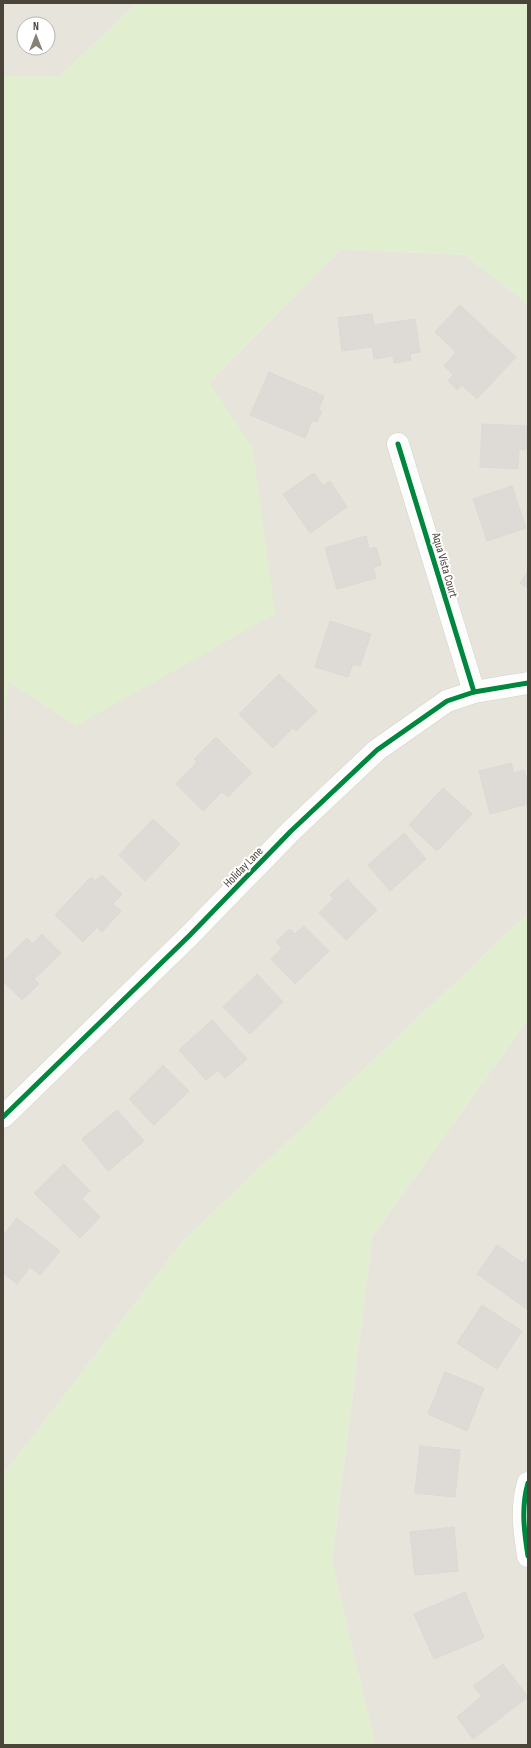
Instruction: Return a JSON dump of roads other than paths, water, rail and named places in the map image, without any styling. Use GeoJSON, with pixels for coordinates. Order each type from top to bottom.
{"type":"FeatureCollection","features":[{"type":"Feature","properties":{"kind":"street","name":"Aqua Vista Court"},"geometry":{"type":"LineString","coordinates":[[398,444],[474,692]]}},
{"type":"Feature","properties":{"kind":"street","name":"Holiday Lane"},"geometry":{"type":"LineString","coordinates":[[3,1117],[189,936],[291,832],[377,750],[447,701],[474,692],[528,684]]}},
{"type":"Feature","properties":{"kind":"street"},"geometry":{"type":"LineString","coordinates":[[528,1482],[525,1494],[524,1526],[528,1556]]}}]}
